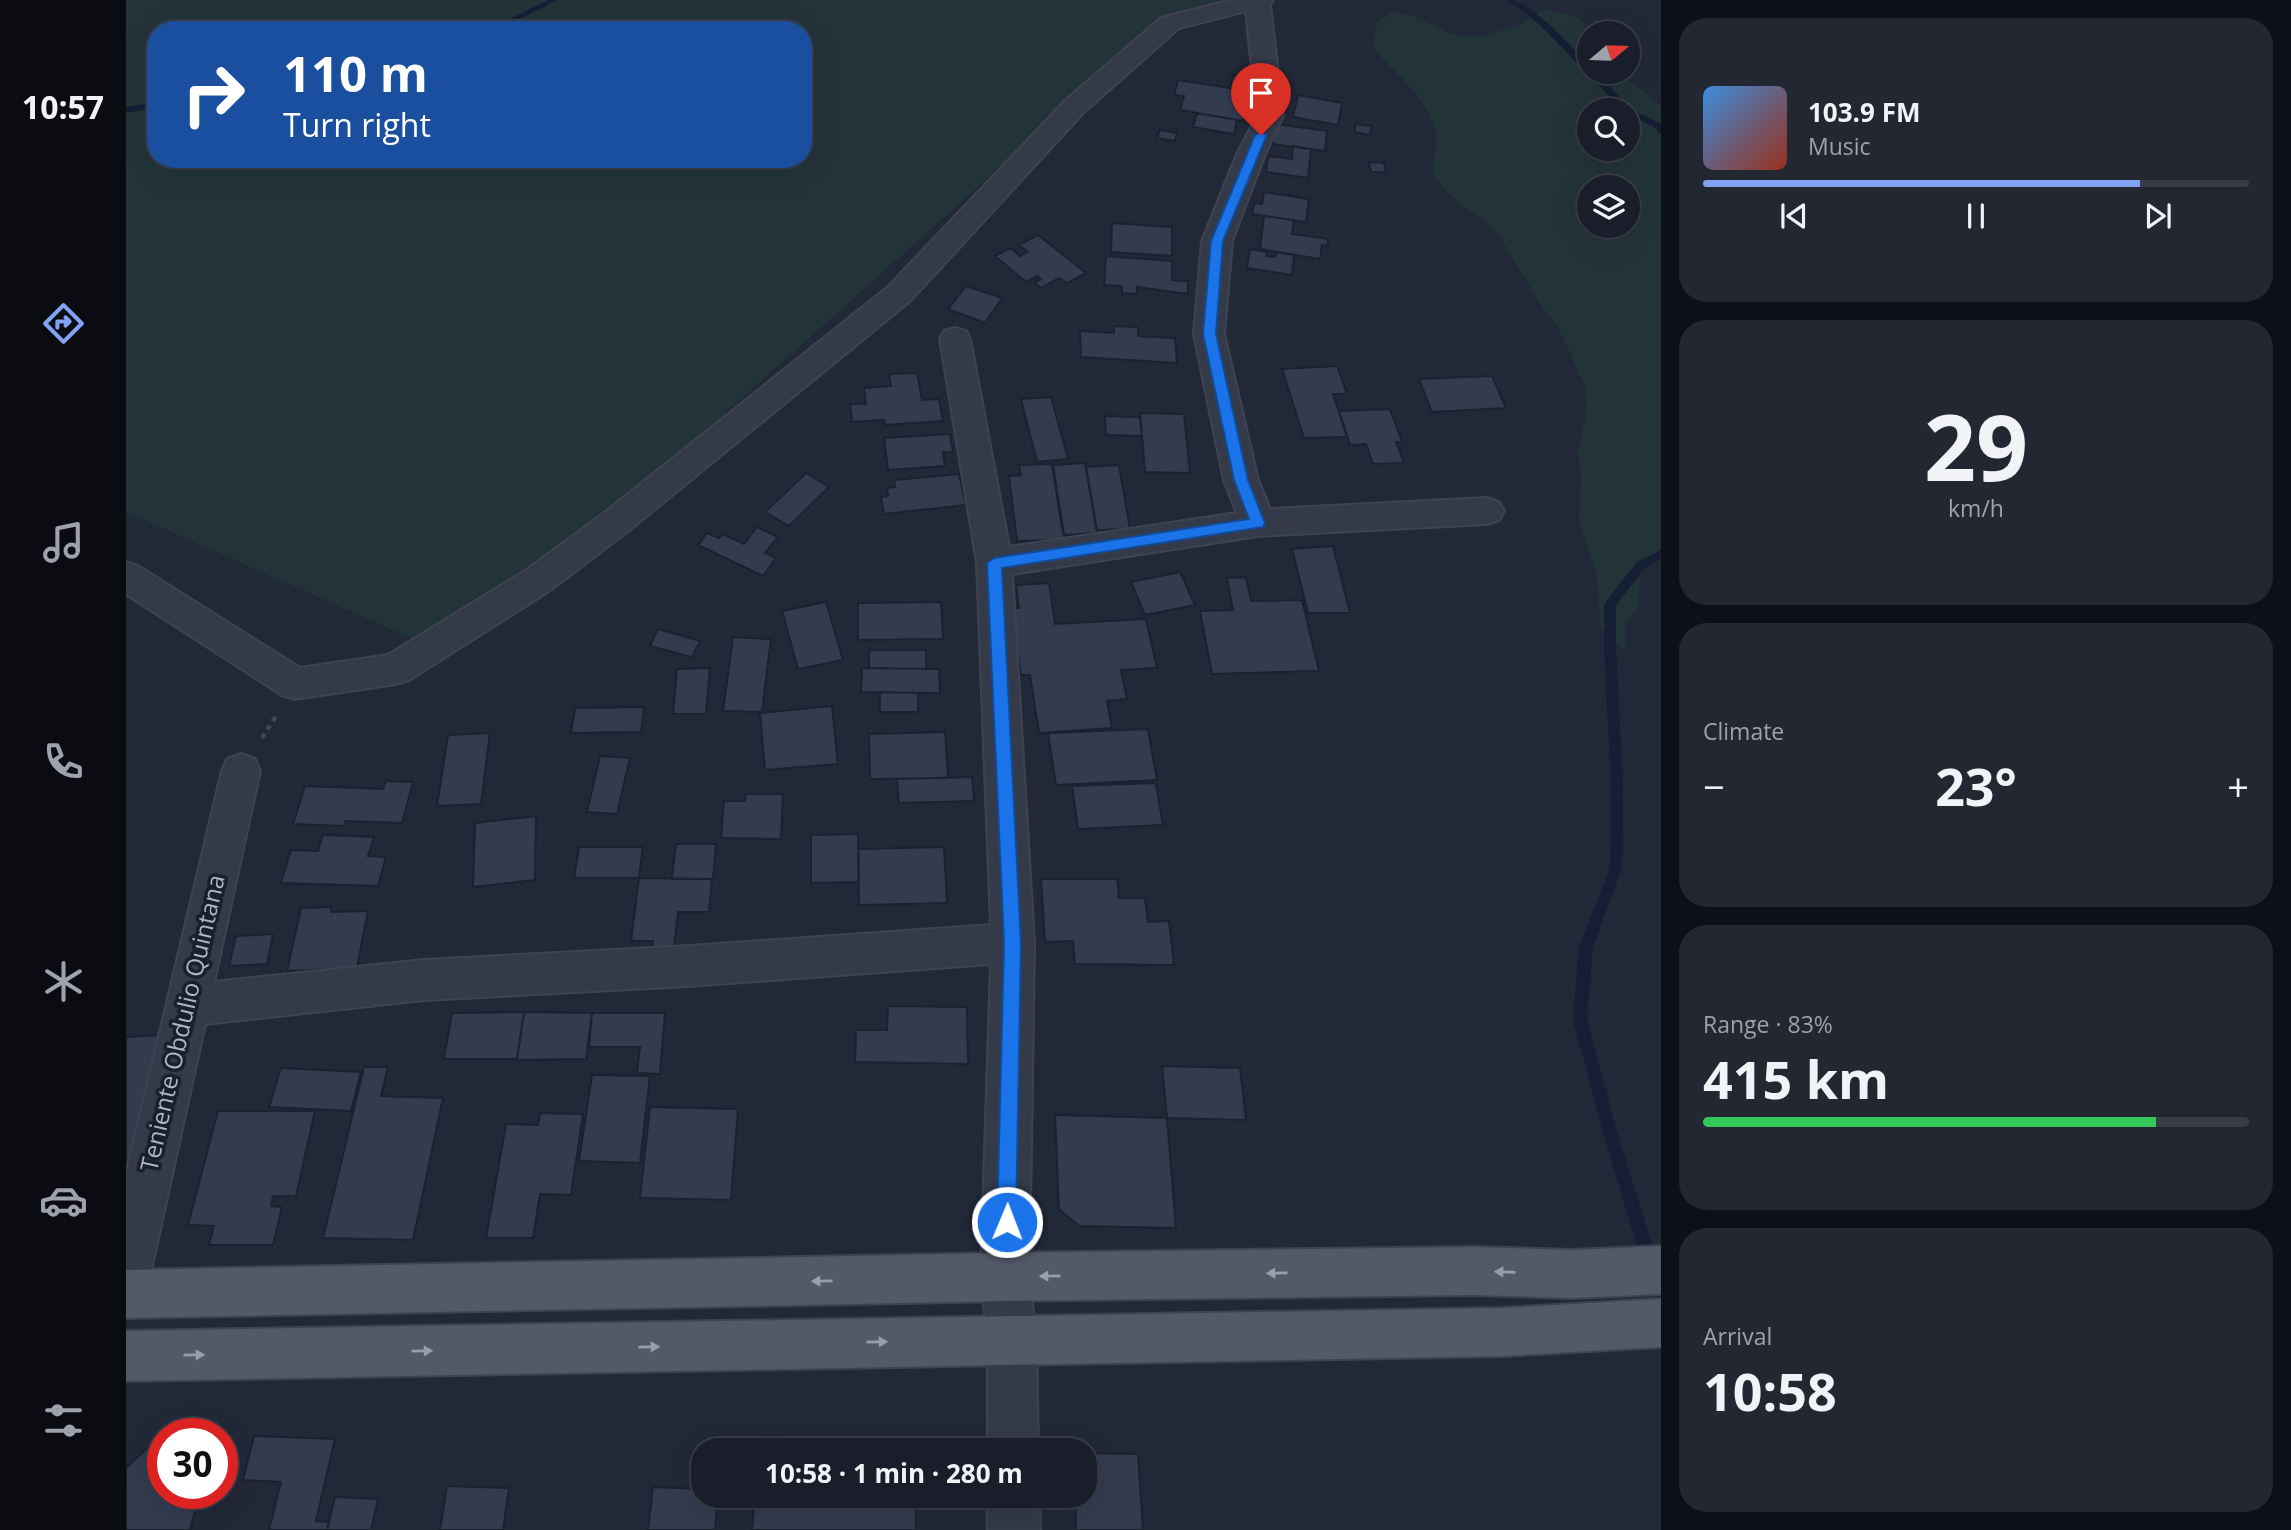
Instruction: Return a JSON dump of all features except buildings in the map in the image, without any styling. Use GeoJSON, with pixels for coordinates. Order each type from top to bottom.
{"type":"FeatureCollection","features":[{"type":"Feature","properties":{"kind":"main road"},"geometry":{"type":"LineString","coordinates":[[126,1294],[1005,1277],[1473,1271],[1573,1274],[1661,1270]]}},
{"type":"Feature","properties":{"kind":"main road"},"geometry":{"type":"LineString","coordinates":[[126,1356],[1504,1332],[1661,1323]]}},
{"type":"Feature","properties":{"kind":"street"},"geometry":{"type":"LineString","coordinates":[[126,576],[295,684],[397,668],[537,581],[615,523],[900,294],[1075,106],[1170,23],[1259,1],[1270,116],[1251,154],[1217,241],[1209,334],[1241,480],[1258,523]]}},
{"type":"Feature","properties":{"kind":"street"},"geometry":{"type":"LineString","coordinates":[[955,339],[994,563],[1013,943],[1005,1277],[1012,1340],[1013,1438]]}},
{"type":"Feature","properties":{"kind":"street"},"geometry":{"type":"LineString","coordinates":[[994,563],[1258,523],[1487,511]]}},
{"type":"Feature","properties":{"kind":"street","name":"Teniente Obdulio Quintana"},"geometry":{"type":"LineString","coordinates":[[126,1275],[241,772]]}},
{"type":"Feature","properties":{"kind":"street"},"geometry":{"type":"LineString","coordinates":[[187,1005],[424,980],[689,966],[1013,943]]}},
{"type":"Feature","properties":{"kind":"street"},"geometry":{"type":"LineString","coordinates":[[1013,1508],[1014,1530]]}},
{"type":"Feature","properties":{"kind":"path"},"geometry":{"type":"LineString","coordinates":[[241,772],[295,684]]}},
{"type":"Feature","properties":{"kind":"shaded area"},"geometry":{"type":"Polygon","coordinates":[[[126,0],[1221,0],[1200,6],[1126,54],[542,578],[497,605],[411,638],[126,512],[126,0]]]}},
{"type":"Feature","properties":{"kind":"shaded area"},"geometry":{"type":"Polygon","coordinates":[[[1544,10],[1565,14],[1581,21],[1577,21],[1577,84],[1634,84],[1661,106],[1661,550],[1640,565],[1639,606],[1625,625],[1625,651],[1601,628],[1596,573],[1579,521],[1581,475],[1578,452],[1587,409],[1586,388],[1558,327],[1543,308],[1500,237],[1485,219],[1464,207],[1447,192],[1433,174],[1436,140],[1430,116],[1408,85],[1373,48],[1377,22],[1392,12],[1414,16],[1452,34],[1476,37],[1516,27],[1544,10]]]}},
{"type":"Feature","properties":{"kind":"waterway"},"geometry":{"type":"LineString","coordinates":[[510,21],[554,0]]}},
{"type":"Feature","properties":{"kind":"waterway"},"geometry":{"type":"LineString","coordinates":[[1512,0],[1544,24],[1577,58]]}},
{"type":"Feature","properties":{"kind":"waterway"},"geometry":{"type":"LineString","coordinates":[[1602,84],[1616,98]]}},
{"type":"Feature","properties":{"kind":"waterway"},"geometry":{"type":"LineString","coordinates":[[126,110],[147,106]]}},
{"type":"Feature","properties":{"kind":"waterway"},"geometry":{"type":"LineString","coordinates":[[1640,117],[1660,127],[1661,131]]}},
{"type":"Feature","properties":{"kind":"waterway"},"geometry":{"type":"LineString","coordinates":[[1650,1263],[1609,1129],[1580,1019],[1586,947],[1616,868],[1617,783],[1610,604],[1641,565],[1661,554]]}},
{"type":"Feature","properties":{"kind":"route"},"geometry":{"type":"LineString","coordinates":[[1007,1222],[1013,943],[994,563],[1258,523],[1241,480],[1209,334],[1217,241],[1261,135]]}}]}
